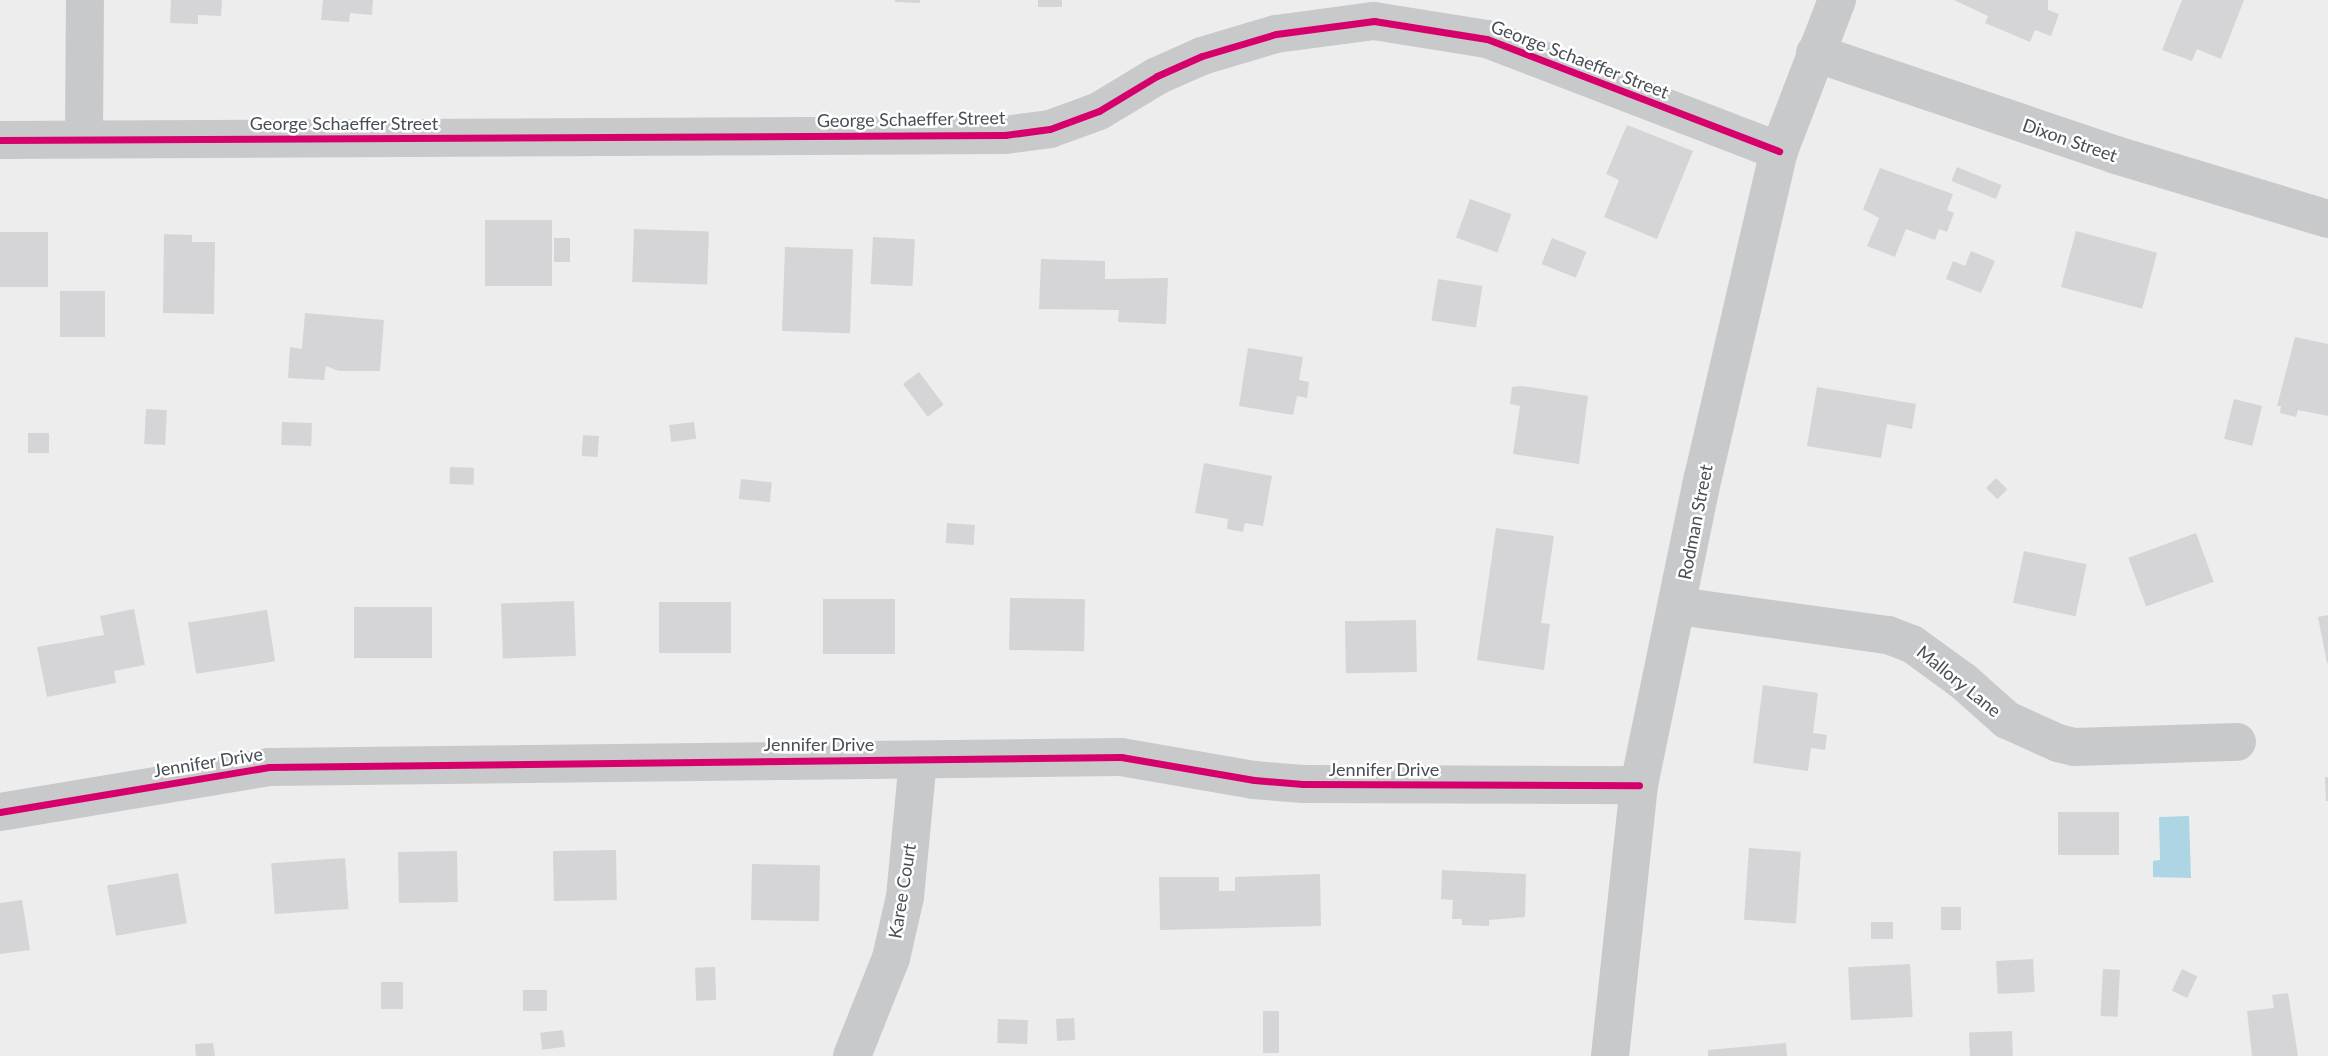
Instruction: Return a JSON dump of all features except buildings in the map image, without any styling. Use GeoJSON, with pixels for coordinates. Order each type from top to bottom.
{"type":"FeatureCollection","features":[{"type":"Feature","properties":{"kind":"street"},"geometry":{"type":"LineString","coordinates":[[84,138],[85,0]]}},
{"type":"Feature","properties":{"kind":"street","name":"Rodman Street"},"geometry":{"type":"LineString","coordinates":[[1610,1056],[1639,785],[1703,477],[1779,151],[1837,0]]}},
{"type":"Feature","properties":{"kind":"street","name":"George Schaeffer Street"},"geometry":{"type":"LineString","coordinates":[[0,140],[1005,135],[1050,129],[1099,111],[1157,76],[1202,56],[1276,34],[1374,21],[1487,39],[1779,151]]}},
{"type":"Feature","properties":{"kind":"street","name":"Dixon Street"},"geometry":{"type":"LineString","coordinates":[[1815,53],[2116,155],[2328,219]]}},
{"type":"Feature","properties":{"kind":"street","name":"Mallory Lane"},"geometry":{"type":"LineString","coordinates":[[1678,607],[1900,639],[1928,653],[2007,720],[2059,743],[2101,747],[2237,742]]}},
{"type":"Feature","properties":{"kind":"street","name":"Jennifer Drive"},"geometry":{"type":"LineString","coordinates":[[0,812],[269,767],[1121,757],[1254,780],[1303,784],[1639,785]]}},
{"type":"Feature","properties":{"kind":"street","name":"Karee Court"},"geometry":{"type":"LineString","coordinates":[[852,1056],[891,958],[905,897],[918,760]]}},
{"type":"Feature","properties":{"kind":"water"},"geometry":{"type":"Polygon","coordinates":[[[2189,816],[2191,878],[2153,877],[2153,861],[2160,860],[2159,817],[2189,816]]]}},
{"type":"Feature","properties":{"kind":"cycle path"},"geometry":{"type":"LineString","coordinates":[[0,140],[1005,135],[1050,129],[1099,111],[1157,76],[1202,56],[1276,34],[1374,21],[1487,39],[1779,151]]}},
{"type":"Feature","properties":{"kind":"cycle path"},"geometry":{"type":"LineString","coordinates":[[0,812],[269,767],[1121,757],[1254,780],[1303,784],[1639,785]]}}]}
